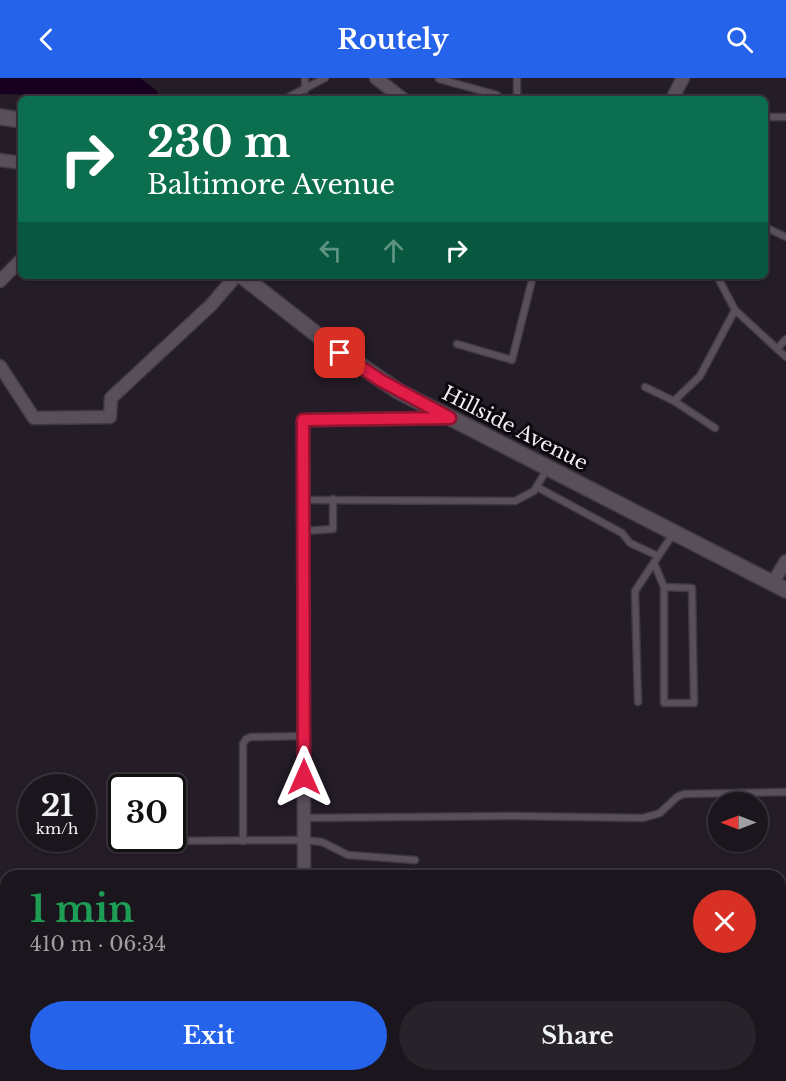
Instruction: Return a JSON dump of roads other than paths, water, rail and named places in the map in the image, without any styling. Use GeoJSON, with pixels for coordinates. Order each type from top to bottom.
{"type":"FeatureCollection","features":[{"type":"Feature","properties":{"kind":"street"},"geometry":{"type":"LineString","coordinates":[[376,78],[399,96]]}},
{"type":"Feature","properties":{"kind":"street"},"geometry":{"type":"LineString","coordinates":[[674,96],[683,78]]}},
{"type":"Feature","properties":{"kind":"street"},"geometry":{"type":"LineString","coordinates":[[0,117],[18,120]]}},
{"type":"Feature","properties":{"kind":"street"},"geometry":{"type":"LineString","coordinates":[[0,160],[18,163]]}},
{"type":"Feature","properties":{"kind":"street"},"geometry":{"type":"LineString","coordinates":[[0,281],[18,263]]}},
{"type":"Feature","properties":{"kind":"street"},"geometry":{"type":"LineString","coordinates":[[0,366],[34,418],[110,417],[111,398],[211,305],[233,279]]}},
{"type":"Feature","properties":{"kind":"street","name":"Hillside Avenue"},"geometry":{"type":"LineString","coordinates":[[246,279],[370,373],[547,469],[779,587]]}},
{"type":"Feature","properties":{"kind":"street"},"geometry":{"type":"LineString","coordinates":[[304,870],[303,420],[450,418]]}},
{"type":"Feature","properties":{"kind":"street"},"geometry":{"type":"LineString","coordinates":[[779,587],[786,561]]}},
{"type":"Feature","properties":{"kind":"lane"},"geometry":{"type":"LineString","coordinates":[[305,78],[305,90]]}},
{"type":"Feature","properties":{"kind":"lane"},"geometry":{"type":"LineString","coordinates":[[292,96],[325,78]]}},
{"type":"Feature","properties":{"kind":"lane"},"geometry":{"type":"LineString","coordinates":[[438,78],[497,95]]}},
{"type":"Feature","properties":{"kind":"lane"},"geometry":{"type":"LineString","coordinates":[[517,78],[517,96]]}},
{"type":"Feature","properties":{"kind":"lane"},"geometry":{"type":"LineString","coordinates":[[768,117],[786,117]]}},
{"type":"Feature","properties":{"kind":"lane"},"geometry":{"type":"LineString","coordinates":[[768,228],[786,237]]}},
{"type":"Feature","properties":{"kind":"lane"},"geometry":{"type":"LineString","coordinates":[[457,344],[512,360],[532,279]]}},
{"type":"Feature","properties":{"kind":"lane"},"geometry":{"type":"LineString","coordinates":[[719,279],[735,310],[786,357]]}},
{"type":"Feature","properties":{"kind":"lane"},"geometry":{"type":"LineString","coordinates":[[674,401],[700,376],[735,310]]}},
{"type":"Feature","properties":{"kind":"lane"},"geometry":{"type":"LineString","coordinates":[[777,350],[786,339]]}},
{"type":"Feature","properties":{"kind":"lane"},"geometry":{"type":"LineString","coordinates":[[645,387],[674,401],[715,428]]}},
{"type":"Feature","properties":{"kind":"lane"},"geometry":{"type":"LineString","coordinates":[[303,500],[515,501],[526,497],[537,487],[547,469]]}},
{"type":"Feature","properties":{"kind":"lane"},"geometry":{"type":"LineString","coordinates":[[537,487],[622,533],[630,543],[658,556]]}},
{"type":"Feature","properties":{"kind":"lane"},"geometry":{"type":"LineString","coordinates":[[303,531],[333,529],[333,499]]}},
{"type":"Feature","properties":{"kind":"lane"},"geometry":{"type":"LineString","coordinates":[[638,702],[635,591],[673,533]]}},
{"type":"Feature","properties":{"kind":"lane"},"geometry":{"type":"LineString","coordinates":[[654,563],[664,587],[664,703],[694,703],[692,588],[664,587]]}},
{"type":"Feature","properties":{"kind":"lane"},"geometry":{"type":"LineString","coordinates":[[243,841],[243,744],[251,737],[304,736]]}},
{"type":"Feature","properties":{"kind":"lane"},"geometry":{"type":"LineString","coordinates":[[304,818],[514,816],[643,818],[660,813],[677,797],[684,794],[786,792]]}},
{"type":"Feature","properties":{"kind":"lane"},"geometry":{"type":"LineString","coordinates":[[186,842],[304,840],[322,842],[348,855],[415,860]]}}]}
